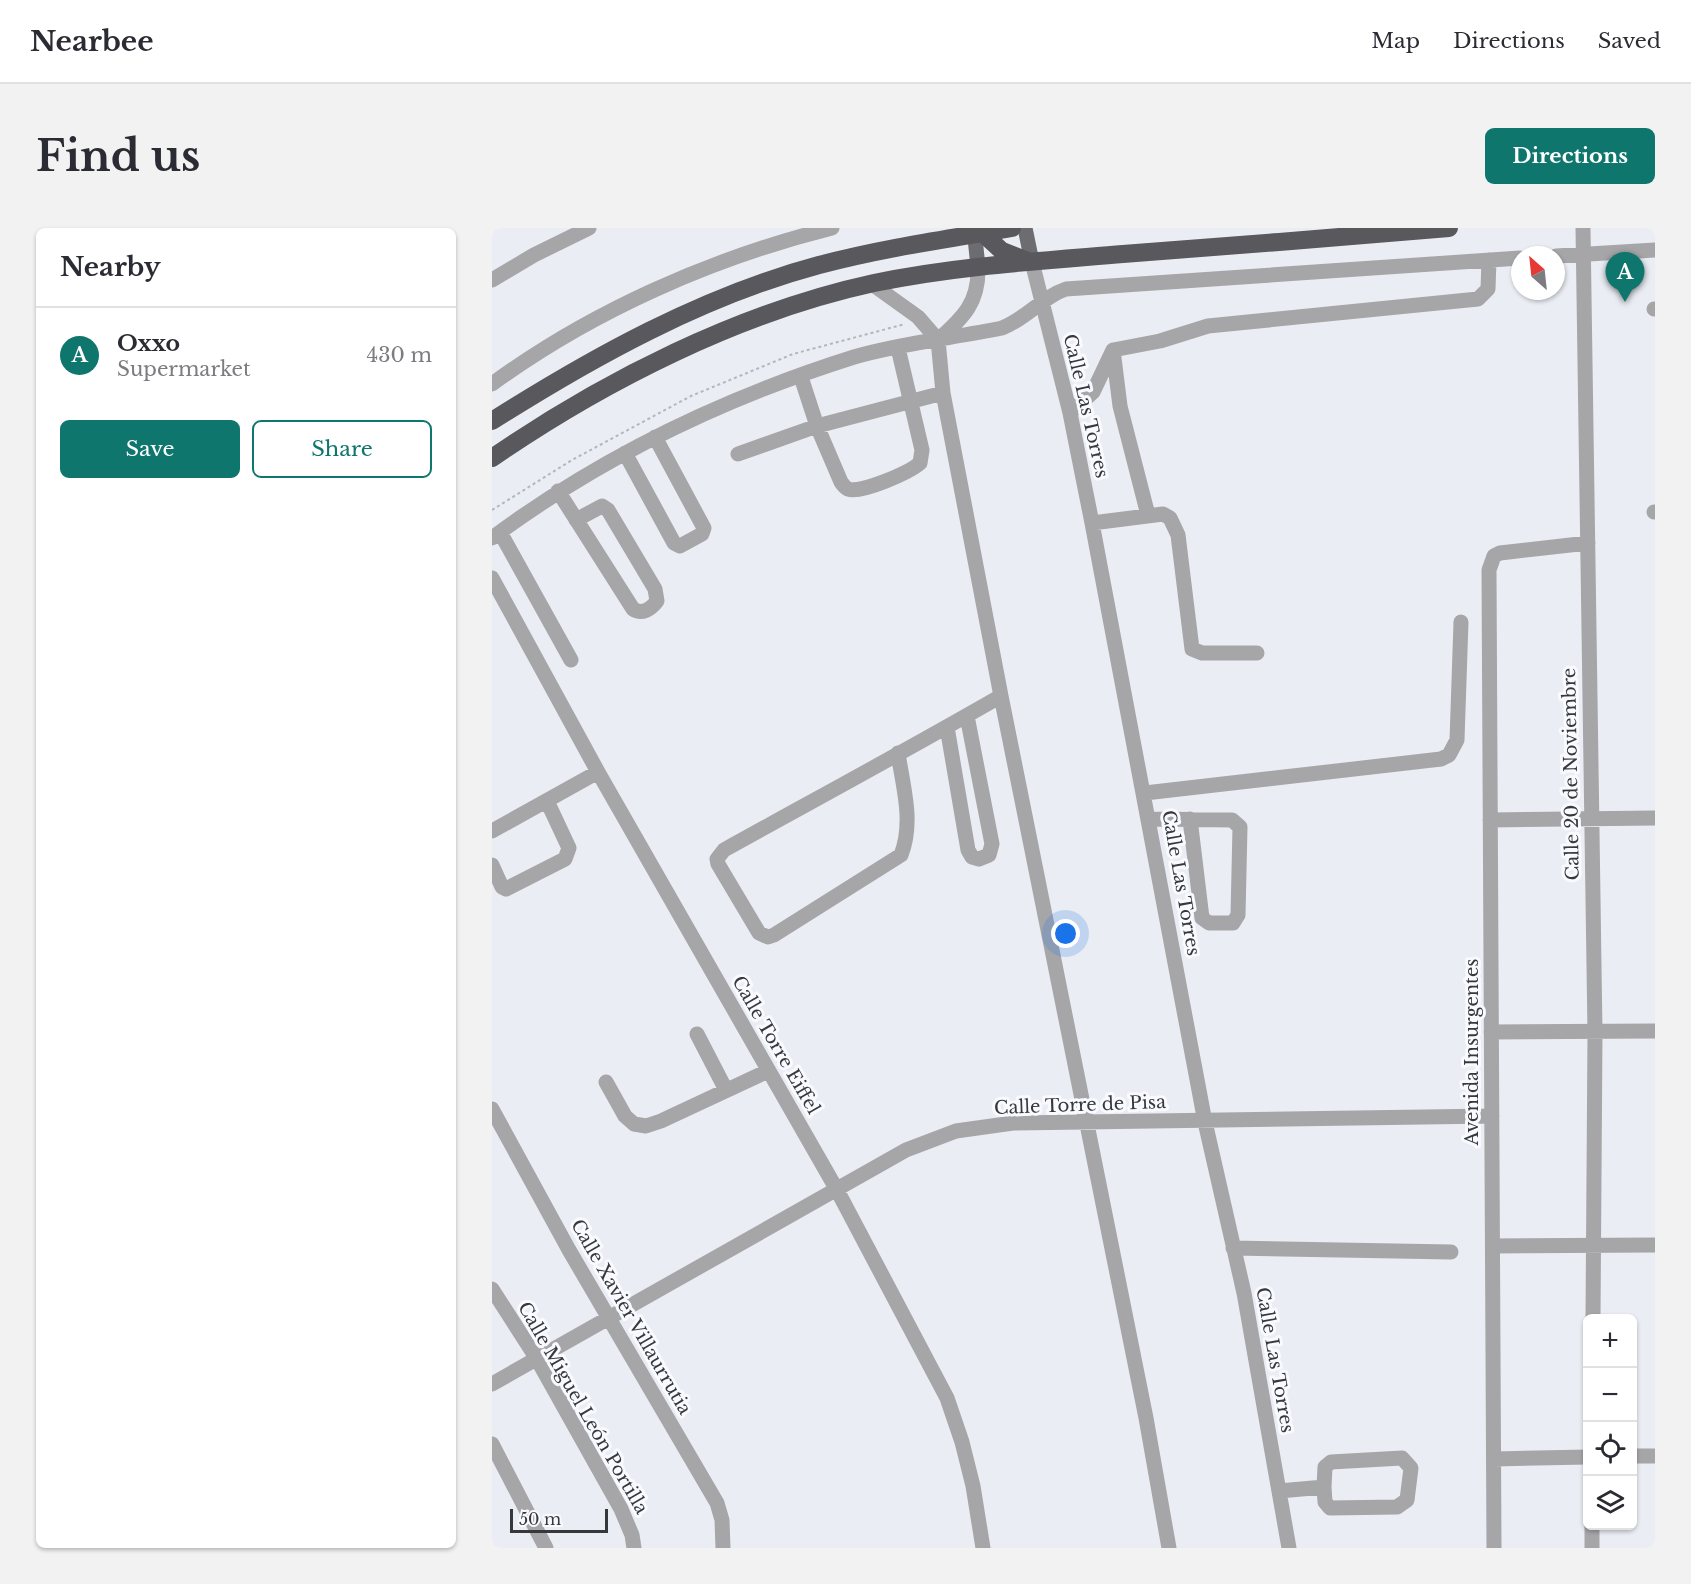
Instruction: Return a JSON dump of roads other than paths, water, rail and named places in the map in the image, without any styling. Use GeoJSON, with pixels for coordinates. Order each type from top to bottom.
{"type":"FeatureCollection","features":[{"type":"Feature","properties":{"kind":"highway"},"geometry":{"type":"LineString","coordinates":[[492,421],[546,387],[641,335],[752,287],[818,265],[886,249],[977,231],[1012,228]]}},
{"type":"Feature","properties":{"kind":"highway"},"geometry":{"type":"LineString","coordinates":[[492,458],[593,393],[680,350],[787,308],[872,284],[978,267],[1449,228]]}},
{"type":"Feature","properties":{"kind":"highway"},"geometry":{"type":"LineString","coordinates":[[977,231],[1002,251],[1032,262]]}},
{"type":"Feature","properties":{"kind":"main road","name":"Calle Las Torres"},"geometry":{"type":"LineString","coordinates":[[1025,228],[1032,262]]}},
{"type":"Feature","properties":{"kind":"main road"},"geometry":{"type":"LineString","coordinates":[[977,231],[978,267]]}},
{"type":"Feature","properties":{"kind":"street"},"geometry":{"type":"LineString","coordinates":[[492,280],[534,255],[589,228]]}},
{"type":"Feature","properties":{"kind":"street"},"geometry":{"type":"LineString","coordinates":[[494,378],[585,325],[677,281],[748,253],[832,228]]}},
{"type":"Feature","properties":{"kind":"street","name":"Calle 20 de Noviembre"},"geometry":{"type":"LineString","coordinates":[[1583,228],[1590,819],[1595,1033],[1593,1314]]}},
{"type":"Feature","properties":{"kind":"street"},"geometry":{"type":"LineString","coordinates":[[1565,255],[1655,250]]}},
{"type":"Feature","properties":{"kind":"street"},"geometry":{"type":"LineString","coordinates":[[571,660],[496,535],[558,491],[693,418],[856,357],[1002,328],[1016,322],[1041,303],[1066,289],[1511,259]]}},
{"type":"Feature","properties":{"kind":"street"},"geometry":{"type":"LineString","coordinates":[[1113,350],[1160,341],[1208,326],[1478,299],[1488,289],[1489,260]]}},
{"type":"Feature","properties":{"kind":"street","name":"Calle Las Torres"},"geometry":{"type":"LineString","coordinates":[[1032,262],[1070,413],[1092,523],[1145,793],[1205,1122],[1233,1248],[1289,1548]]}},
{"type":"Feature","properties":{"kind":"street"},"geometry":{"type":"LineString","coordinates":[[938,340],[952,328],[975,298],[978,288],[978,267]]}},
{"type":"Feature","properties":{"kind":"street"},"geometry":{"type":"LineString","coordinates":[[872,284],[918,316],[938,340],[944,393],[1001,696],[1146,1418],[1169,1548]]}},
{"type":"Feature","properties":{"kind":"street"},"geometry":{"type":"LineString","coordinates":[[801,377],[817,426],[841,482],[847,489],[856,490],[910,472],[920,463],[922,450],[898,348]]}},
{"type":"Feature","properties":{"kind":"street"},"geometry":{"type":"LineString","coordinates":[[1070,413],[1093,393],[1113,350]]}},
{"type":"Feature","properties":{"kind":"street"},"geometry":{"type":"LineString","coordinates":[[1113,350],[1126,435],[1148,515]]}},
{"type":"Feature","properties":{"kind":"street"},"geometry":{"type":"LineString","coordinates":[[738,454],[817,426],[944,393]]}},
{"type":"Feature","properties":{"kind":"street"},"geometry":{"type":"LineString","coordinates":[[625,453],[674,543],[680,546],[702,534],[704,528],[655,437]]}},
{"type":"Feature","properties":{"kind":"street"},"geometry":{"type":"LineString","coordinates":[[558,491],[576,520],[633,609],[644,611],[654,606],[657,601],[655,589],[608,510],[602,506],[576,520]]}},
{"type":"Feature","properties":{"kind":"street"},"geometry":{"type":"LineString","coordinates":[[1092,523],[1163,514],[1170,518],[1178,535],[1192,649],[1202,653],[1257,653]]}},
{"type":"Feature","properties":{"kind":"street","name":"Avenida Insurgentes"},"geometry":{"type":"LineString","coordinates":[[1494,1548],[1489,570],[1494,556],[1508,551],[1588,543]]}},
{"type":"Feature","properties":{"kind":"street","name":"Calle Torre Eiffel"},"geometry":{"type":"LineString","coordinates":[[492,578],[598,772],[837,1190],[947,1398],[970,1475],[983,1548]]}},
{"type":"Feature","properties":{"kind":"street"},"geometry":{"type":"LineString","coordinates":[[1145,793],[1441,759],[1449,755],[1457,740],[1461,622]]}},
{"type":"Feature","properties":{"kind":"street"},"geometry":{"type":"LineString","coordinates":[[898,753],[908,819],[908,839],[901,855],[774,935],[768,937],[759,933],[717,864],[719,854],[898,753],[967,716],[1001,696]]}},
{"type":"Feature","properties":{"kind":"street"},"geometry":{"type":"LineString","coordinates":[[947,727],[968,850],[972,857],[979,859],[989,855],[992,844],[967,716]]}},
{"type":"Feature","properties":{"kind":"street"},"geometry":{"type":"LineString","coordinates":[[492,831],[598,772]]}},
{"type":"Feature","properties":{"kind":"street"},"geometry":{"type":"LineString","coordinates":[[492,865],[502,887],[506,889],[565,859],[568,848],[547,801]]}},
{"type":"Feature","properties":{"kind":"street"},"geometry":{"type":"LineString","coordinates":[[1490,820],[1655,818]]}},
{"type":"Feature","properties":{"kind":"street"},"geometry":{"type":"LineString","coordinates":[[1149,819],[1190,819],[1232,820],[1240,827],[1236,922],[1209,923],[1202,918],[1190,819]]}},
{"type":"Feature","properties":{"kind":"street"},"geometry":{"type":"LineString","coordinates":[[1491,1032],[1655,1031]]}},
{"type":"Feature","properties":{"kind":"street"},"geometry":{"type":"LineString","coordinates":[[697,1034],[726,1090]]}},
{"type":"Feature","properties":{"kind":"street"},"geometry":{"type":"LineString","coordinates":[[606,1082],[625,1116],[634,1124],[646,1126],[768,1071]]}},
{"type":"Feature","properties":{"kind":"street","name":"Calle Xavier Villaurrutia"},"geometry":{"type":"LineString","coordinates":[[493,1114],[717,1503],[722,1520],[723,1548]]}},
{"type":"Feature","properties":{"kind":"street","name":"Calle Torre de Pisa"},"geometry":{"type":"LineString","coordinates":[[492,1384],[906,1150],[956,1131],[1013,1123],[1205,1122],[1492,1116]]}},
{"type":"Feature","properties":{"kind":"street"},"geometry":{"type":"LineString","coordinates":[[1493,1246],[1655,1245]]}},
{"type":"Feature","properties":{"kind":"street"},"geometry":{"type":"LineString","coordinates":[[1233,1248],[1451,1252]]}},
{"type":"Feature","properties":{"kind":"street","name":"Calle Miguel León Portilla"},"geometry":{"type":"LineString","coordinates":[[492,1289],[537,1359],[621,1509],[632,1535],[634,1548]]}},
{"type":"Feature","properties":{"kind":"street"},"geometry":{"type":"LineString","coordinates":[[492,1444],[546,1548]]}},
{"type":"Feature","properties":{"kind":"street"},"geometry":{"type":"LineString","coordinates":[[1637,1456],[1655,1456]]}},
{"type":"Feature","properties":{"kind":"street"},"geometry":{"type":"LineString","coordinates":[[1494,1459],[1583,1457]]}},
{"type":"Feature","properties":{"kind":"street"},"geometry":{"type":"LineString","coordinates":[[1402,1458],[1411,1468],[1407,1500],[1397,1507],[1330,1508],[1325,1502],[1324,1487],[1325,1467],[1331,1462],[1402,1458]]}},
{"type":"Feature","properties":{"kind":"street"},"geometry":{"type":"LineString","coordinates":[[1279,1491],[1324,1487]]}},
{"type":"Feature","properties":{"kind":"street"},"geometry":{"type":"LineString","coordinates":[[1592,1530],[1593,1548]]}},
{"type":"Feature","properties":{"kind":"place","name":"Oxxo"},"geometry":{"type":"Point","coordinates":[1625,302]}}]}
